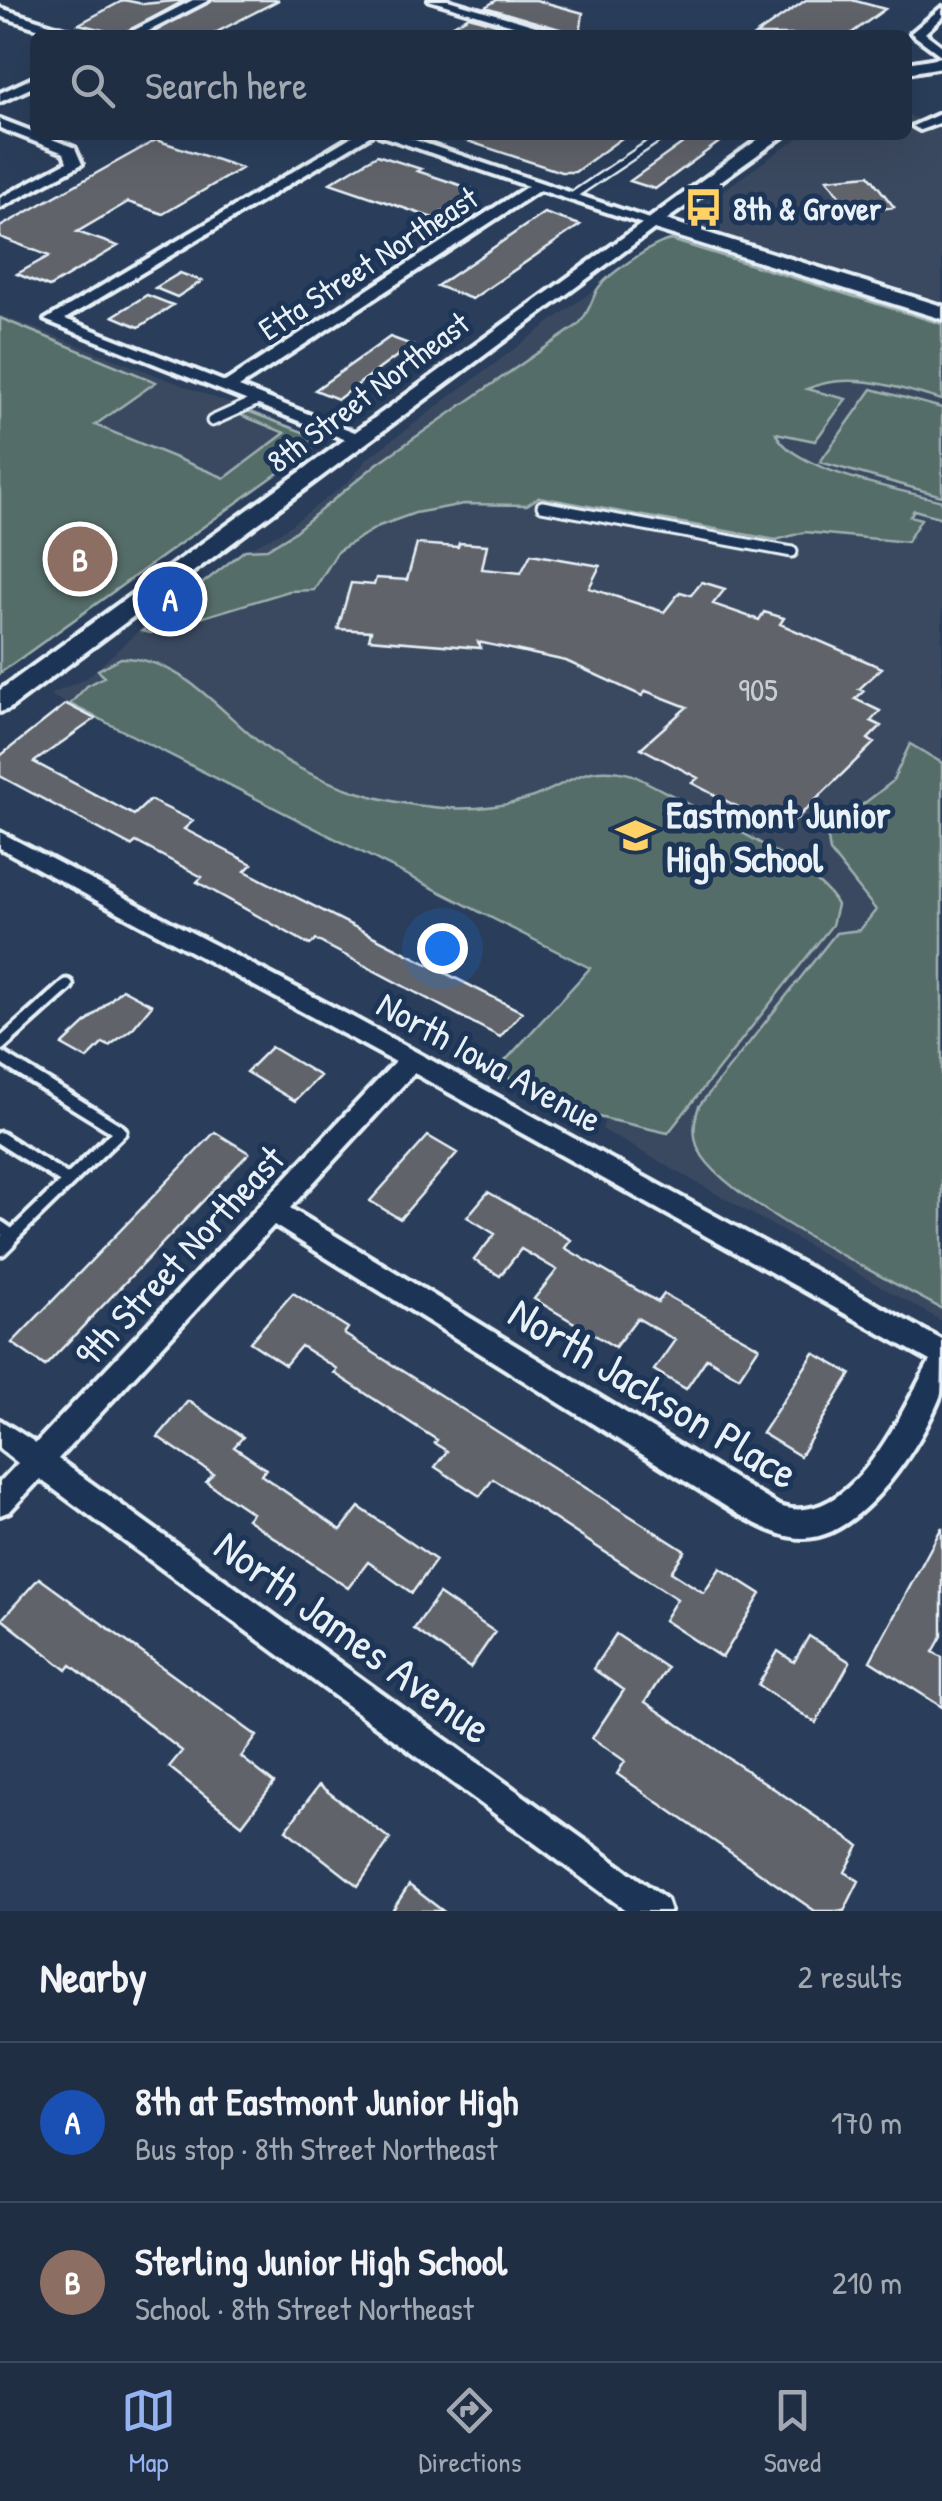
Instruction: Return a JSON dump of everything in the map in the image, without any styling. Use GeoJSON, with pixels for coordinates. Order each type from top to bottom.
{"type":"FeatureCollection","features":[{"type":"Feature","properties":{"kind":"street"},"geometry":{"type":"LineString","coordinates":[[141,30],[203,0]]}},
{"type":"Feature","properties":{"kind":"street"},"geometry":{"type":"LineString","coordinates":[[435,0],[542,30]]}},
{"type":"Feature","properties":{"kind":"street"},"geometry":{"type":"LineString","coordinates":[[942,11],[917,33],[942,52]]}},
{"type":"Feature","properties":{"kind":"street"},"geometry":{"type":"LineString","coordinates":[[0,12],[56,30]]}},
{"type":"Feature","properties":{"kind":"street"},"geometry":{"type":"LineString","coordinates":[[912,67],[942,62]]}},
{"type":"Feature","properties":{"kind":"street"},"geometry":{"type":"LineString","coordinates":[[0,98],[30,84]]}},
{"type":"Feature","properties":{"kind":"street"},"geometry":{"type":"LineString","coordinates":[[920,126],[942,117]]}},
{"type":"Feature","properties":{"kind":"street"},"geometry":{"type":"LineString","coordinates":[[0,123],[30,135]]}},
{"type":"Feature","properties":{"kind":"street"},"geometry":{"type":"LineString","coordinates":[[0,204],[75,164],[70,151],[42,140]]}},
{"type":"Feature","properties":{"kind":"street"},"geometry":{"type":"LineString","coordinates":[[356,140],[52,320],[359,440]]}},
{"type":"Feature","properties":{"kind":"street"},"geometry":{"type":"LineString","coordinates":[[401,140],[942,313]]}},
{"type":"Feature","properties":{"kind":"street","name":"8th Street Northeast"},"geometry":{"type":"LineString","coordinates":[[0,703],[651,222],[769,140]]}},
{"type":"Feature","properties":{"kind":"street","name":"Etta Street Northeast"},"geometry":{"type":"LineString","coordinates":[[227,388],[539,185]]}},
{"type":"Feature","properties":{"kind":"street","name":"North Iowa Avenue"},"geometry":{"type":"LineString","coordinates":[[0,839],[942,1354]]}},
{"type":"Feature","properties":{"kind":"street","name":"9th Street Northeast"},"geometry":{"type":"LineString","coordinates":[[0,1502],[275,1212],[411,1061]]}},
{"type":"Feature","properties":{"kind":"street","name":"North Jackson Place"},"geometry":{"type":"LineString","coordinates":[[275,1212],[748,1505],[790,1524],[826,1522],[849,1509],[866,1490],[942,1366]]}},
{"type":"Feature","properties":{"kind":"street","name":"North James Avenue"},"geometry":{"type":"LineString","coordinates":[[0,1433],[654,1911]]}},
{"type":"Feature","properties":{"kind":"lane"},"geometry":{"type":"LineString","coordinates":[[572,196],[656,140]]}},
{"type":"Feature","properties":{"kind":"lane"},"geometry":{"type":"LineString","coordinates":[[212,422],[258,400]]}},
{"type":"Feature","properties":{"kind":"lane"},"geometry":{"type":"LineString","coordinates":[[542,506],[792,552]]}},
{"type":"Feature","properties":{"kind":"lane"},"geometry":{"type":"LineString","coordinates":[[0,1044],[66,985]]}},
{"type":"Feature","properties":{"kind":"lane"},"geometry":{"type":"LineString","coordinates":[[0,1057],[120,1131],[0,1248]]}},
{"type":"Feature","properties":{"kind":"lane"},"geometry":{"type":"LineString","coordinates":[[0,1138],[68,1182]]}},
{"type":"Feature","properties":{"kind":"lane"},"geometry":{"type":"LineString","coordinates":[[0,1227],[13,1236]]}},
{"type":"Feature","properties":{"kind":"shaded area"},"geometry":{"type":"Polygon","coordinates":[[[912,117],[942,127],[942,301],[703,227],[688,215],[795,140],[912,140],[912,117]]]}},
{"type":"Feature","properties":{"kind":"shaded area","name":"Eastmont Junior High School"},"geometry":{"type":"Polygon","coordinates":[[[671,240],[942,324],[942,1321],[602,1129],[605,1121],[572,1111],[496,1071],[590,967],[50,695],[87,678],[146,624],[245,550],[280,533],[348,482],[368,458],[657,243],[671,240]]]}},
{"type":"Feature","properties":{"kind":"shaded area"},"geometry":{"type":"Polygon","coordinates":[[[0,315],[324,440],[0,673],[0,315]]]}},
{"type":"Feature","properties":{"kind":"green space"},"geometry":{"type":"Polygon","coordinates":[[[671,240],[942,324],[942,400],[875,383],[823,384],[807,389],[846,399],[815,441],[776,433],[786,446],[825,468],[942,501],[942,518],[914,510],[910,516],[921,519],[907,542],[805,532],[776,540],[539,497],[527,505],[464,504],[415,513],[379,526],[338,551],[314,590],[289,591],[151,633],[142,631],[245,550],[267,549],[293,533],[378,463],[578,325],[597,290],[610,277],[643,253],[671,240]]]}},
{"type":"Feature","properties":{"kind":"green space"},"geometry":{"type":"Polygon","coordinates":[[[0,318],[156,382],[95,425],[225,478],[285,433],[238,414],[245,410],[324,440],[0,673],[0,318]]]}},
{"type":"Feature","properties":{"kind":"green space"},"geometry":{"type":"Polygon","coordinates":[[[872,389],[942,408],[942,496],[820,462],[872,389]]]}},
{"type":"Feature","properties":{"kind":"green space"},"geometry":{"type":"Polygon","coordinates":[[[121,658],[160,665],[177,674],[265,747],[301,769],[354,791],[396,802],[440,808],[485,807],[527,799],[589,773],[616,771],[633,775],[745,834],[804,871],[837,905],[832,925],[668,1133],[572,1111],[496,1071],[590,968],[70,704],[87,686],[104,677],[98,670],[121,658]]]}},
{"type":"Feature","properties":{"kind":"green space"},"geometry":{"type":"Polygon","coordinates":[[[910,744],[942,763],[942,1309],[809,1237],[739,1192],[699,1150],[695,1133],[699,1106],[836,933],[860,930],[876,910],[830,852],[827,832],[892,782],[910,744]]]}},
{"type":"Feature","properties":{"kind":"building"},"geometry":{"type":"Polygon","coordinates":[[[124,0],[143,4],[185,0],[131,30],[102,30],[79,24],[124,0]]]}},
{"type":"Feature","properties":{"kind":"building"},"geometry":{"type":"Polygon","coordinates":[[[212,0],[279,0],[221,30],[158,30],[212,0]]]}},
{"type":"Feature","properties":{"kind":"building"},"geometry":{"type":"Polygon","coordinates":[[[497,0],[536,0],[583,13],[581,30],[563,30],[485,7],[497,0]]]}},
{"type":"Feature","properties":{"kind":"building"},"geometry":{"type":"Polygon","coordinates":[[[806,0],[852,0],[885,9],[856,30],[762,30],[806,0]]]}},
{"type":"Feature","properties":{"kind":"building"},"geometry":{"type":"Polygon","coordinates":[[[469,16],[516,30],[445,30],[469,16]]]}},
{"type":"Feature","properties":{"kind":"building"},"geometry":{"type":"Polygon","coordinates":[[[156,140],[242,168],[163,214],[128,202],[77,232],[118,246],[49,287],[17,274],[49,256],[0,237],[0,227],[156,140]]]}},
{"type":"Feature","properties":{"kind":"building"},"geometry":{"type":"Polygon","coordinates":[[[464,140],[619,140],[575,172],[561,172],[464,140]]]}},
{"type":"Feature","properties":{"kind":"building"},"geometry":{"type":"Polygon","coordinates":[[[687,140],[722,140],[655,189],[630,181],[687,140]]]}},
{"type":"Feature","properties":{"kind":"building"},"geometry":{"type":"Polygon","coordinates":[[[377,155],[475,190],[433,218],[330,183],[377,155]]]}},
{"type":"Feature","properties":{"kind":"building"},"geometry":{"type":"Polygon","coordinates":[[[869,175],[894,207],[852,213],[827,179],[869,175]]]}},
{"type":"Feature","properties":{"kind":"building"},"geometry":{"type":"Polygon","coordinates":[[[544,213],[580,225],[472,299],[437,286],[544,213]]]}},
{"type":"Feature","properties":{"kind":"building"},"geometry":{"type":"Polygon","coordinates":[[[180,273],[202,281],[177,297],[155,288],[180,273]]]}},
{"type":"Feature","properties":{"kind":"building"},"geometry":{"type":"Polygon","coordinates":[[[147,295],[173,305],[139,327],[113,316],[147,295]]]}},
{"type":"Feature","properties":{"kind":"building"},"geometry":{"type":"Polygon","coordinates":[[[390,337],[412,345],[338,399],[315,390],[390,337]]]}},
{"type":"Feature","properties":{"kind":"building"},"geometry":{"type":"Polygon","coordinates":[[[459,543],[487,545],[482,569],[521,573],[531,554],[600,566],[589,588],[664,612],[680,592],[691,595],[702,582],[725,589],[713,604],[759,620],[764,612],[784,618],[780,624],[882,668],[859,689],[864,691],[855,699],[880,711],[871,721],[881,726],[868,739],[874,743],[784,831],[692,783],[698,778],[641,748],[687,707],[646,691],[642,696],[566,661],[478,642],[481,648],[369,639],[371,631],[338,629],[351,583],[374,585],[376,578],[407,580],[417,544],[458,547],[459,543]]]}},
{"type":"Feature","properties":{"kind":"building"},"geometry":{"type":"Polygon","coordinates":[[[66,704],[95,719],[34,762],[134,815],[150,800],[193,821],[184,829],[252,864],[245,871],[522,1012],[500,1037],[316,940],[310,945],[197,882],[202,877],[136,842],[131,846],[0,776],[0,756],[66,704]]]}},
{"type":"Feature","properties":{"kind":"building"},"geometry":{"type":"Polygon","coordinates":[[[122,989],[152,1005],[133,1028],[109,1046],[103,1043],[87,1059],[62,1045],[122,989]]]}},
{"type":"Feature","properties":{"kind":"building"},"geometry":{"type":"Polygon","coordinates":[[[271,1047],[320,1076],[295,1101],[246,1072],[271,1047]]]}},
{"type":"Feature","properties":{"kind":"building"},"geometry":{"type":"Polygon","coordinates":[[[215,1132],[249,1153],[45,1366],[12,1343],[215,1132]]]}},
{"type":"Feature","properties":{"kind":"building"},"geometry":{"type":"Polygon","coordinates":[[[428,1136],[457,1153],[400,1219],[370,1201],[428,1136]]]}},
{"type":"Feature","properties":{"kind":"building"},"geometry":{"type":"Polygon","coordinates":[[[488,1192],[571,1240],[565,1248],[658,1302],[664,1294],[759,1347],[739,1377],[707,1358],[686,1389],[654,1370],[675,1340],[637,1318],[615,1347],[534,1299],[557,1270],[521,1249],[500,1276],[474,1260],[495,1234],[467,1217],[488,1192]]]}},
{"type":"Feature","properties":{"kind":"building"},"geometry":{"type":"Polygon","coordinates":[[[293,1293],[348,1328],[344,1334],[685,1551],[671,1572],[704,1593],[720,1568],[761,1594],[722,1658],[664,1620],[677,1599],[493,1479],[480,1496],[435,1467],[447,1451],[434,1443],[437,1440],[334,1373],[337,1369],[301,1346],[285,1365],[250,1342],[293,1293]]]}},
{"type":"Feature","properties":{"kind":"building"},"geometry":{"type":"Polygon","coordinates":[[[814,1353],[851,1374],[800,1456],[762,1433],[814,1353]]]}},
{"type":"Feature","properties":{"kind":"building"},"geometry":{"type":"Polygon","coordinates":[[[188,1401],[243,1437],[234,1447],[266,1469],[261,1475],[341,1530],[359,1507],[436,1560],[412,1593],[368,1562],[348,1588],[247,1519],[252,1513],[206,1482],[213,1474],[158,1437],[188,1401]]]}},
{"type":"Feature","properties":{"kind":"building"},"geometry":{"type":"Polygon","coordinates":[[[942,1527],[942,1636],[933,1652],[942,1657],[942,1707],[870,1661],[942,1527]]]}},
{"type":"Feature","properties":{"kind":"building"},"geometry":{"type":"Polygon","coordinates":[[[39,1578],[257,1736],[241,1757],[274,1783],[242,1825],[169,1767],[182,1751],[71,1665],[67,1670],[2,1619],[39,1578]]]}},
{"type":"Feature","properties":{"kind":"building"},"geometry":{"type":"Polygon","coordinates":[[[439,1594],[495,1632],[470,1668],[414,1629],[439,1594]]]}},
{"type":"Feature","properties":{"kind":"building"},"geometry":{"type":"Polygon","coordinates":[[[616,1634],[667,1668],[645,1702],[859,1846],[845,1872],[859,1881],[844,1911],[815,1911],[617,1774],[625,1761],[592,1738],[624,1690],[593,1669],[616,1634]]]}},
{"type":"Feature","properties":{"kind":"building"},"geometry":{"type":"Polygon","coordinates":[[[809,1636],[850,1662],[816,1723],[758,1685],[778,1651],[794,1662],[809,1636]]]}},
{"type":"Feature","properties":{"kind":"building"},"geometry":{"type":"Polygon","coordinates":[[[319,1785],[390,1839],[358,1886],[286,1830],[319,1785]]]}},
{"type":"Feature","properties":{"kind":"building"},"geometry":{"type":"Polygon","coordinates":[[[409,1885],[443,1911],[392,1911],[409,1885]]]}},
{"type":"Feature","properties":{"kind":"place","name":"8th & Grover"},"geometry":{"type":"Point","coordinates":[703,208]}},
{"type":"Feature","properties":{"kind":"place","name":"Sterling Junior High School"},"geometry":{"type":"Point","coordinates":[80,559]}},
{"type":"Feature","properties":{"kind":"place","name":"8th at Eastmont Junior High"},"geometry":{"type":"Point","coordinates":[170,599]}},
{"type":"Feature","properties":{"kind":"place","name":"Eastmont Junior High School"},"geometry":{"type":"Point","coordinates":[636,836]}}]}
